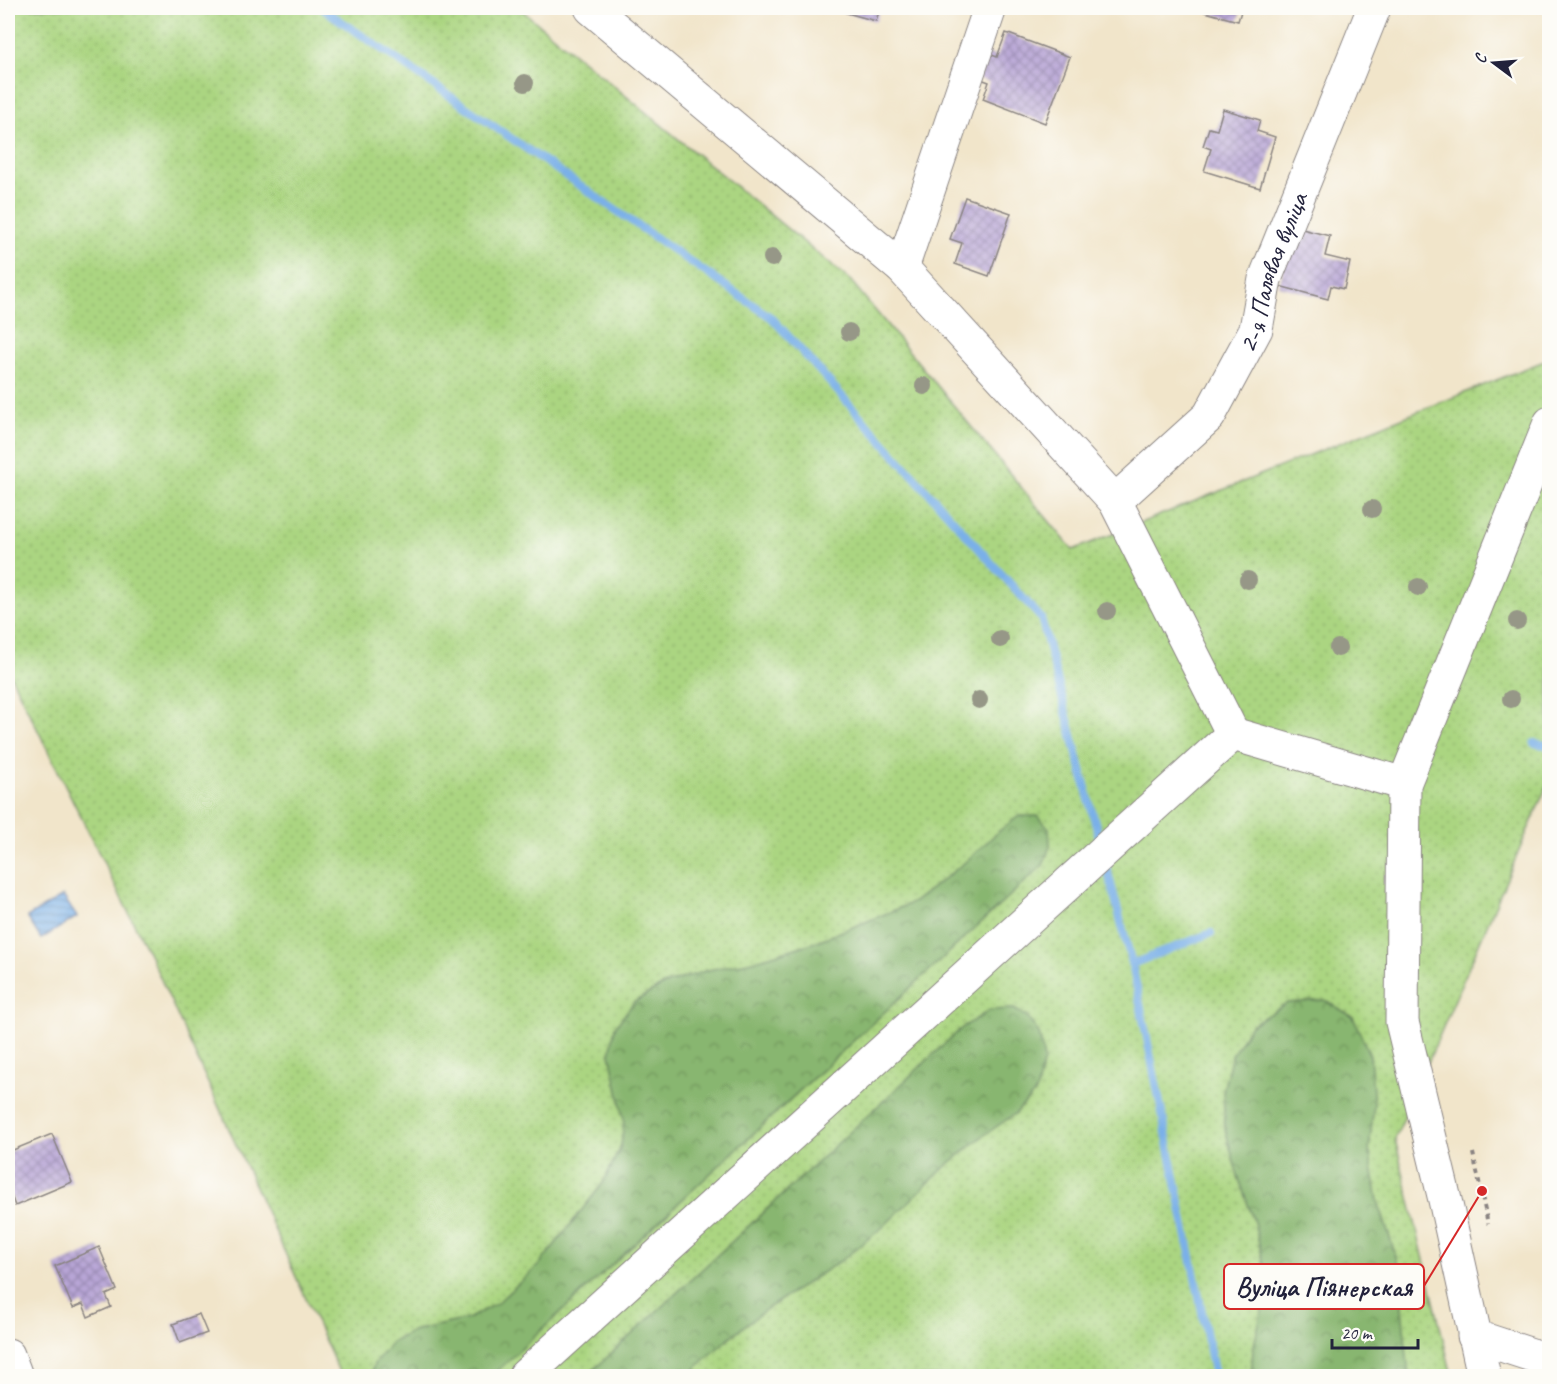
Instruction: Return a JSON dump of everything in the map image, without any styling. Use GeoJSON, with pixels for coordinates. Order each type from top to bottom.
{"type":"FeatureCollection","features":[{"type":"Feature","properties":{"kind":"street"},"geometry":{"type":"LineString","coordinates":[[591,8],[902,268],[1115,501],[1233,734],[1404,784]]}},
{"type":"Feature","properties":{"kind":"street"},"geometry":{"type":"LineString","coordinates":[[902,268],[990,8]]}},
{"type":"Feature","properties":{"kind":"street","name":"2-я Палявая вуліца"},"geometry":{"type":"LineString","coordinates":[[1115,501],[1209,416],[1256,329],[1265,279],[1374,8]]}},
{"type":"Feature","properties":{"kind":"street"},"geometry":{"type":"LineString","coordinates":[[1484,1377],[1445,1200],[1402,1022],[1404,784],[1550,423]]}},
{"type":"Feature","properties":{"kind":"street"},"geometry":{"type":"LineString","coordinates":[[525,1377],[1233,734]]}},
{"type":"Feature","properties":{"kind":"street"},"geometry":{"type":"LineString","coordinates":[[1474,1336],[1550,1361]]}},
{"type":"Feature","properties":{"kind":"street"},"geometry":{"type":"LineString","coordinates":[[8,1355],[16,1377]]}},
{"type":"Feature","properties":{"kind":"path"},"geometry":{"type":"LineString","coordinates":[[1473,1153],[1488,1224]]}},
{"type":"Feature","properties":{"kind":"green space"},"geometry":{"type":"Polygon","coordinates":[[[8,8],[519,8],[851,281],[1073,550],[1549,359],[1549,781],[1395,1139],[1452,1376],[341,1376],[153,962],[8,670],[8,8]]]}},
{"type":"Feature","properties":{"kind":"green space"},"geometry":{"type":"Polygon","coordinates":[[[1019,816],[1038,816],[1049,828],[1050,846],[1043,865],[492,1376],[371,1376],[374,1364],[391,1343],[412,1331],[468,1319],[497,1303],[539,1265],[603,1183],[621,1146],[624,1120],[610,1054],[615,1027],[634,1002],[663,985],[708,970],[753,961],[812,943],[914,902],[1019,816]]]}},
{"type":"Feature","properties":{"kind":"green space"},"geometry":{"type":"Polygon","coordinates":[[[1325,1000],[1353,1017],[1370,1056],[1374,1104],[1369,1150],[1378,1201],[1397,1260],[1409,1376],[1251,1376],[1253,1350],[1263,1305],[1264,1265],[1254,1222],[1225,1129],[1223,1091],[1232,1055],[1251,1025],[1287,1003],[1325,1000]]]}},
{"type":"Feature","properties":{"kind":"green space"},"geometry":{"type":"Polygon","coordinates":[[[1014,1009],[1026,1016],[1039,1033],[1044,1060],[1036,1092],[1015,1114],[945,1167],[883,1227],[842,1260],[768,1308],[731,1336],[690,1376],[587,1376],[963,1027],[990,1010],[1014,1009]]]}},
{"type":"Feature","properties":{"kind":"water"},"geometry":{"type":"Polygon","coordinates":[[[63,896],[77,917],[41,939],[27,917],[63,896]]]}},
{"type":"Feature","properties":{"kind":"building"},"geometry":{"type":"Polygon","coordinates":[[[829,8],[880,8],[876,21],[829,8]]]}},
{"type":"Feature","properties":{"kind":"building"},"geometry":{"type":"Polygon","coordinates":[[[1206,8],[1242,8],[1238,21],[1205,12],[1206,8]]]}},
{"type":"Feature","properties":{"kind":"building"},"geometry":{"type":"Polygon","coordinates":[[[1006,33],[1070,57],[1045,123],[983,99],[989,82],[978,78],[987,53],[997,57],[1006,33]]]}},
{"type":"Feature","properties":{"kind":"building"},"geometry":{"type":"Polygon","coordinates":[[[1223,109],[1260,120],[1257,131],[1275,137],[1260,188],[1204,171],[1211,149],[1203,146],[1209,128],[1217,130],[1223,109]]]}},
{"type":"Feature","properties":{"kind":"building"},"geometry":{"type":"Polygon","coordinates":[[[965,197],[1011,213],[989,276],[955,264],[962,243],[950,239],[965,197]]]}},
{"type":"Feature","properties":{"kind":"building"},"geometry":{"type":"Polygon","coordinates":[[[1294,227],[1330,236],[1325,256],[1350,262],[1344,289],[1331,286],[1328,299],[1279,286],[1294,227]]]}},
{"type":"Feature","properties":{"kind":"building"},"geometry":{"type":"Polygon","coordinates":[[[52,1134],[72,1182],[15,1206],[8,1187],[8,1152],[52,1134]]]}},
{"type":"Feature","properties":{"kind":"building"},"geometry":{"type":"Polygon","coordinates":[[[99,1247],[117,1290],[106,1295],[111,1307],[88,1317],[83,1304],[73,1308],[55,1266],[99,1247]]]}},
{"type":"Feature","properties":{"kind":"building"},"geometry":{"type":"Polygon","coordinates":[[[199,1314],[207,1333],[180,1343],[173,1324],[199,1314]]]}},
{"type":"Feature","properties":{"kind":"waterway"},"geometry":{"type":"LineString","coordinates":[[322,8],[772,318],[1041,618],[1101,845]]}},
{"type":"Feature","properties":{"kind":"waterway"},"geometry":{"type":"LineString","coordinates":[[1534,743],[1550,746]]}},
{"type":"Feature","properties":{"kind":"waterway"},"geometry":{"type":"LineString","coordinates":[[1105,861],[1132,964],[1215,1376]]}},
{"type":"Feature","properties":{"kind":"waterway"},"geometry":{"type":"LineString","coordinates":[[1132,964],[1211,933]]}},
{"type":"Feature","properties":{"kind":"place","name":"Вуліца Піянерская"},"geometry":{"type":"Point","coordinates":[1482,1191]}}]}
